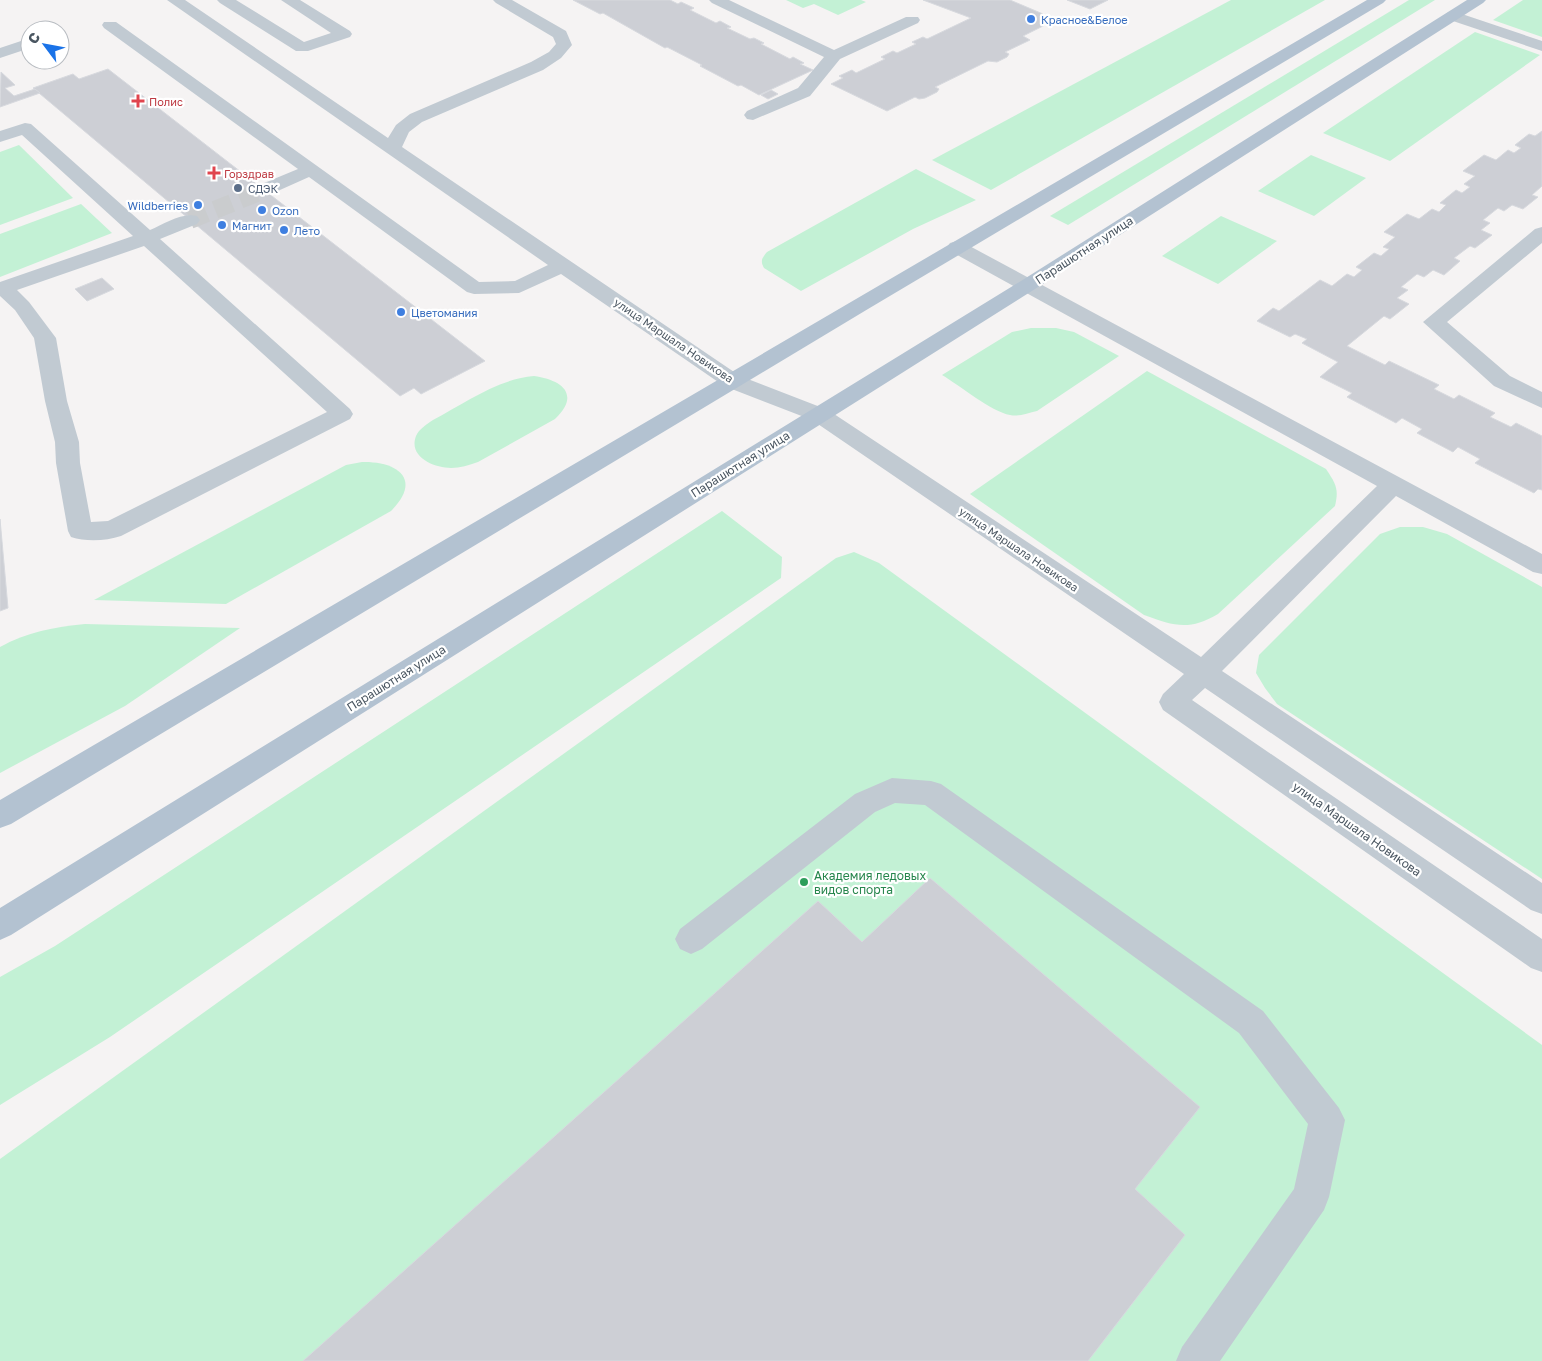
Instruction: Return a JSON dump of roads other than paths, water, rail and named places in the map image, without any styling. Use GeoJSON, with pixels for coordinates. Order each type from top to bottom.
{"type":"FeatureCollection","features":[{"type":"Feature","properties":{"kind":"main road"},"geometry":{"type":"LineString","coordinates":[[0,816],[957,247],[1378,0]]}},
{"type":"Feature","properties":{"kind":"main road","name":"Парашютная улица"},"geometry":{"type":"LineString","coordinates":[[0,925],[1028,285],[1478,0]]}},
{"type":"Feature","properties":{"kind":"street","name":"улица Маршала Новикова"},"geometry":{"type":"LineString","coordinates":[[175,0],[732,381],[820,415],[1542,900]]}},
{"type":"Feature","properties":{"kind":"street"},"geometry":{"type":"LineString","coordinates":[[225,0],[302,48],[344,34],[289,0]]}},
{"type":"Feature","properties":{"kind":"street"},"geometry":{"type":"LineString","coordinates":[[392,148],[402,129],[416,118],[537,66],[555,55],[564,45],[560,34],[501,0]]}},
{"type":"Feature","properties":{"kind":"street"},"geometry":{"type":"LineString","coordinates":[[717,0],[834,56]]}},
{"type":"Feature","properties":{"kind":"street"},"geometry":{"type":"LineString","coordinates":[[1454,16],[1542,46]]}},
{"type":"Feature","properties":{"kind":"street"},"geometry":{"type":"LineString","coordinates":[[753,115],[804,92],[834,56],[912,20]]}},
{"type":"Feature","properties":{"kind":"street"},"geometry":{"type":"LineString","coordinates":[[110,25],[474,288],[519,287],[563,265]]}},
{"type":"Feature","properties":{"kind":"street"},"geometry":{"type":"LineString","coordinates":[[0,53],[20,46]]}},
{"type":"Feature","properties":{"kind":"street"},"geometry":{"type":"LineString","coordinates":[[0,137],[25,128],[342,414],[112,530],[80,532],[68,463],[67,442],[56,401],[45,338],[22,306],[1,289]]}},
{"type":"Feature","properties":{"kind":"street"},"geometry":{"type":"LineString","coordinates":[[264,190],[312,170]]}},
{"type":"Feature","properties":{"kind":"street"},"geometry":{"type":"LineString","coordinates":[[1,289],[147,238],[190,220]]}},
{"type":"Feature","properties":{"kind":"street"},"geometry":{"type":"LineString","coordinates":[[1542,233],[1434,322],[1502,382],[1542,401]]}},
{"type":"Feature","properties":{"kind":"street"},"geometry":{"type":"LineString","coordinates":[[957,247],[1542,565]]}},
{"type":"Feature","properties":{"kind":"street"},"geometry":{"type":"LineString","coordinates":[[1202,672],[1394,484]]}},
{"type":"Feature","properties":{"kind":"street","name":"улица Маршала Новикова"},"geometry":{"type":"LineString","coordinates":[[1202,672],[1172,702],[1542,957]]}},
{"type":"Feature","properties":{"kind":"street"},"geometry":{"type":"LineString","coordinates":[[691,938],[866,803],[892,790],[931,793],[1251,1022],[1327,1120],[1311,1197],[1196,1361]]}},
{"type":"Feature","properties":{"kind":"tunnel"},"geometry":{"type":"LineString","coordinates":[[190,220],[264,190]]}},
{"type":"Feature","properties":{"kind":"place","name":"Красное&Белое"},"geometry":{"type":"Point","coordinates":[1031,19]}},
{"type":"Feature","properties":{"kind":"place","name":"Полис"},"geometry":{"type":"Point","coordinates":[138,101]}},
{"type":"Feature","properties":{"kind":"place","name":"Горздрав"},"geometry":{"type":"Point","coordinates":[214,173]}},
{"type":"Feature","properties":{"kind":"place","name":"СДЭК"},"geometry":{"type":"Point","coordinates":[238,188]}},
{"type":"Feature","properties":{"kind":"place","name":"Wildberries"},"geometry":{"type":"Point","coordinates":[198,205]}},
{"type":"Feature","properties":{"kind":"place","name":"Ozon"},"geometry":{"type":"Point","coordinates":[262,210]}},
{"type":"Feature","properties":{"kind":"place","name":"Магнит"},"geometry":{"type":"Point","coordinates":[222,225]}},
{"type":"Feature","properties":{"kind":"place","name":"Лето"},"geometry":{"type":"Point","coordinates":[284,230]}},
{"type":"Feature","properties":{"kind":"place","name":"Цветомания"},"geometry":{"type":"Point","coordinates":[401,312]}},
{"type":"Feature","properties":{"kind":"place","name":"Академия ледовых видов спорта"},"geometry":{"type":"Point","coordinates":[804,882]}}]}
